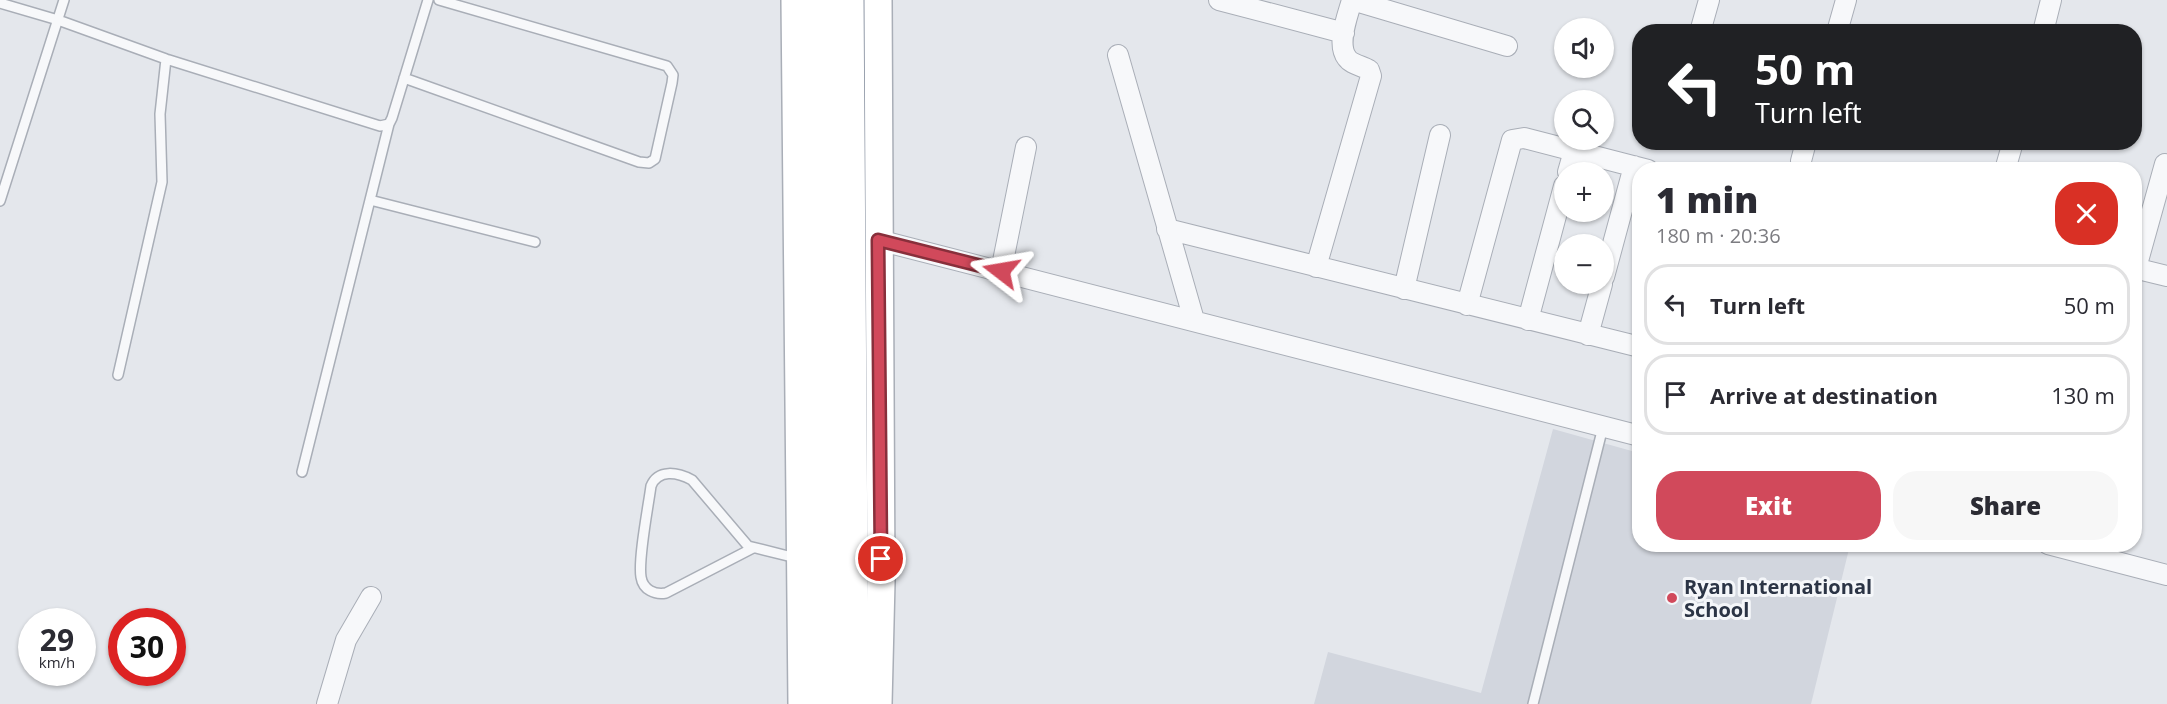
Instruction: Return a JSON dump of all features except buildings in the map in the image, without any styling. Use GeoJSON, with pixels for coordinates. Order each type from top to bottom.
{"type":"FeatureCollection","features":[{"type":"Feature","properties":{"kind":"highway"},"geometry":{"type":"LineString","coordinates":[[817,0],[823,704]]}},
{"type":"Feature","properties":{"kind":"highway"},"geometry":{"type":"LineString","coordinates":[[847,0],[852,704]]}},
{"type":"Feature","properties":{"kind":"main road"},"geometry":{"type":"LineString","coordinates":[[795,0],[802,704]]}},
{"type":"Feature","properties":{"kind":"main road"},"geometry":{"type":"LineString","coordinates":[[878,0],[881,570],[878,704]]}},
{"type":"Feature","properties":{"kind":"street"},"geometry":{"type":"LineString","coordinates":[[1219,0],[1344,33]]}},
{"type":"Feature","properties":{"kind":"street"},"geometry":{"type":"LineString","coordinates":[[1316,267],[1371,76],[1369,70],[1346,57],[1344,33],[1352,0],[1508,46]]}},
{"type":"Feature","properties":{"kind":"street"},"geometry":{"type":"LineString","coordinates":[[1702,24],[1710,0]]}},
{"type":"Feature","properties":{"kind":"street"},"geometry":{"type":"LineString","coordinates":[[1839,24],[1846,0]]}},
{"type":"Feature","properties":{"kind":"street"},"geometry":{"type":"LineString","coordinates":[[2045,24],[2051,0]]}},
{"type":"Feature","properties":{"kind":"street"},"geometry":{"type":"LineString","coordinates":[[1118,55],[1194,320]]}},
{"type":"Feature","properties":{"kind":"street"},"geometry":{"type":"LineString","coordinates":[[1404,289],[1440,135]]}},
{"type":"Feature","properties":{"kind":"street"},"geometry":{"type":"LineString","coordinates":[[1467,305],[1512,140],[1524,138],[1632,166]]}},
{"type":"Feature","properties":{"kind":"street"},"geometry":{"type":"LineString","coordinates":[[1001,271],[1026,147]]}},
{"type":"Feature","properties":{"kind":"street"},"geometry":{"type":"LineString","coordinates":[[1571,162],[1574,151]]}},
{"type":"Feature","properties":{"kind":"street"},"geometry":{"type":"LineString","coordinates":[[2142,243],[2164,164]]}},
{"type":"Feature","properties":{"kind":"street"},"geometry":{"type":"LineString","coordinates":[[1614,248],[1632,195]]}},
{"type":"Feature","properties":{"kind":"street"},"geometry":{"type":"LineString","coordinates":[[1528,320],[1554,222]]}},
{"type":"Feature","properties":{"kind":"street"},"geometry":{"type":"LineString","coordinates":[[1167,229],[1632,345]]}},
{"type":"Feature","properties":{"kind":"street"},"geometry":{"type":"LineString","coordinates":[[878,240],[1632,434]]}},
{"type":"Feature","properties":{"kind":"street"},"geometry":{"type":"LineString","coordinates":[[2142,270],[2167,276]]}},
{"type":"Feature","properties":{"kind":"street"},"geometry":{"type":"LineString","coordinates":[[1588,334],[1599,294]]}},
{"type":"Feature","properties":{"kind":"street"},"geometry":{"type":"LineString","coordinates":[[2079,552],[2167,575]]}},
{"type":"Feature","properties":{"kind":"street"},"geometry":{"type":"LineString","coordinates":[[327,704],[349,633],[371,597]]}},
{"type":"Feature","properties":{"kind":"lane"},"geometry":{"type":"LineString","coordinates":[[0,201],[64,0]]}},
{"type":"Feature","properties":{"kind":"lane"},"geometry":{"type":"LineString","coordinates":[[302,472],[389,124],[428,0]]}},
{"type":"Feature","properties":{"kind":"lane"},"geometry":{"type":"LineString","coordinates":[[404,78],[639,162],[649,163],[655,159],[672,83],[673,75],[667,66],[439,0]]}},
{"type":"Feature","properties":{"kind":"lane"},"geometry":{"type":"LineString","coordinates":[[0,3],[58,20],[166,59],[368,124],[389,124]]}},
{"type":"Feature","properties":{"kind":"lane"},"geometry":{"type":"LineString","coordinates":[[118,375],[162,182],[160,114],[166,59]]}},
{"type":"Feature","properties":{"kind":"lane"},"geometry":{"type":"LineString","coordinates":[[370,200],[535,242]]}},
{"type":"Feature","properties":{"kind":"lane"},"geometry":{"type":"LineString","coordinates":[[1533,704],[1603,427]]}},
{"type":"Feature","properties":{"kind":"lane"},"geometry":{"type":"LineString","coordinates":[[753,548],[666,592],[656,594],[648,589],[641,576],[651,486],[654,478],[661,474],[676,474],[692,480],[753,548],[802,559]]}},
{"type":"Feature","properties":{"kind":"shaded area","name":"Ryan International School"},"geometry":{"type":"Polygon","coordinates":[[[1553,429],[1632,451],[1632,552],[1848,552],[1811,704],[1314,704],[1328,652],[1481,693],[1553,429]]]}},
{"type":"Feature","properties":{"kind":"place","name":"Ryan International School"},"geometry":{"type":"Point","coordinates":[1672,598]}},
{"type":"Feature","properties":{"kind":"route"},"geometry":{"type":"LineString","coordinates":[[881,559],[878,240],[1001,271]]}}]}
